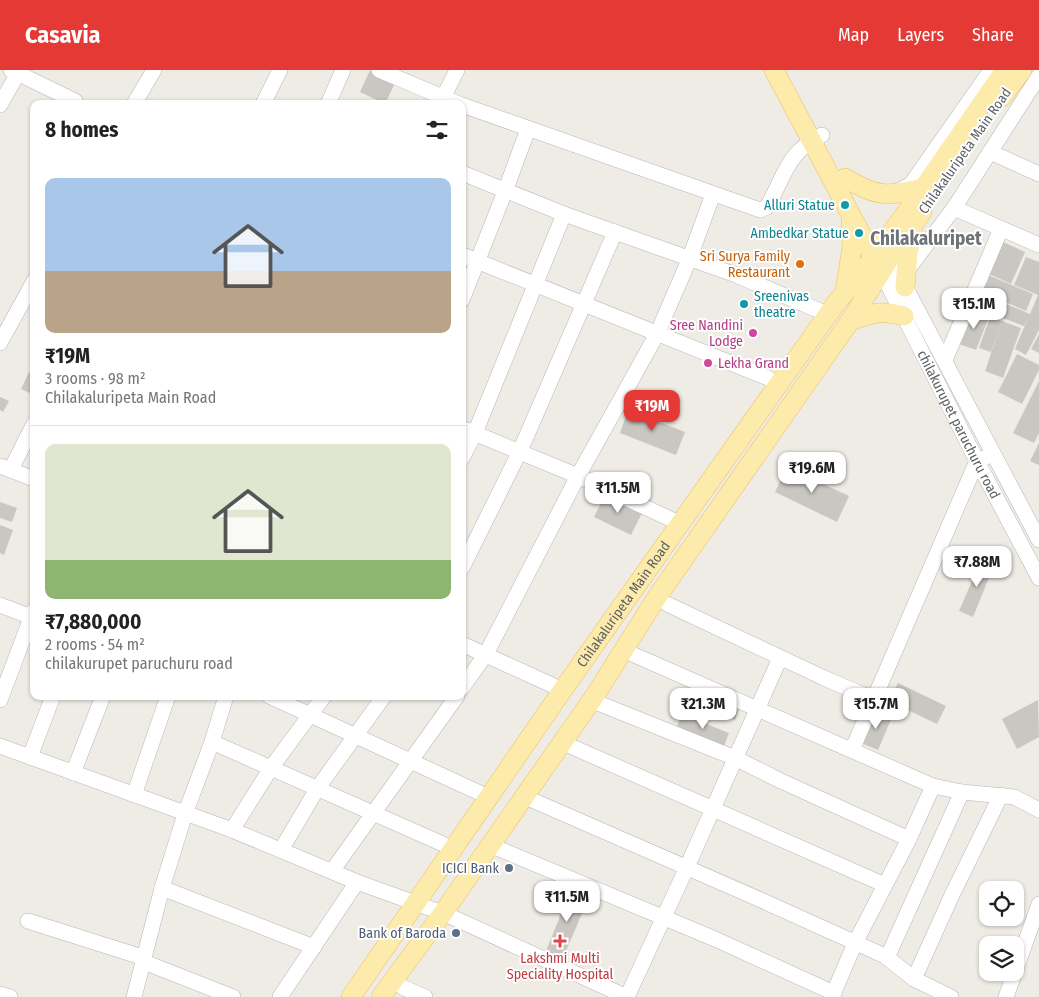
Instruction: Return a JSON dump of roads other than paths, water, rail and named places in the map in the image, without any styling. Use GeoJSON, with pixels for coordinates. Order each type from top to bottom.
{"type":"FeatureCollection","features":[{"type":"Feature","properties":{"kind":"main road"},"geometry":{"type":"LineString","coordinates":[[774,70],[845,178],[881,258]]}},
{"type":"Feature","properties":{"kind":"main road"},"geometry":{"type":"LineString","coordinates":[[788,70],[850,211],[881,258]]}},
{"type":"Feature","properties":{"kind":"main road","name":"Chilakaluripeta Main Road"},"geometry":{"type":"LineString","coordinates":[[381,997],[443,913],[594,697],[657,597],[850,321],[881,258],[923,188],[1006,70]]}},
{"type":"Feature","properties":{"kind":"main road","name":"Chilakaluripeta Main Road"},"geometry":{"type":"LineString","coordinates":[[351,997],[410,902],[844,292],[881,258],[920,214],[1022,70]]}},
{"type":"Feature","properties":{"kind":"main road"},"geometry":{"type":"LineString","coordinates":[[845,178],[862,189],[877,194],[893,194],[923,188]]}},
{"type":"Feature","properties":{"kind":"main road"},"geometry":{"type":"LineString","coordinates":[[844,292],[852,247],[850,211]]}},
{"type":"Feature","properties":{"kind":"main road"},"geometry":{"type":"LineString","coordinates":[[905,280],[908,252],[920,214]]}},
{"type":"Feature","properties":{"kind":"main road"},"geometry":{"type":"LineString","coordinates":[[850,321],[874,313],[884,312],[904,316]]}},
{"type":"Feature","properties":{"kind":"street"},"geometry":{"type":"LineString","coordinates":[[136,100],[154,70]]}},
{"type":"Feature","properties":{"kind":"street"},"geometry":{"type":"LineString","coordinates":[[265,100],[280,70]]}},
{"type":"Feature","properties":{"kind":"street"},"geometry":{"type":"LineString","coordinates":[[330,100],[343,70]]}},
{"type":"Feature","properties":{"kind":"street"},"geometry":{"type":"LineString","coordinates":[[379,70],[439,100]]}},
{"type":"Feature","properties":{"kind":"street"},"geometry":{"type":"LineString","coordinates":[[442,100],[457,70]]}},
{"type":"Feature","properties":{"kind":"street"},"geometry":{"type":"LineString","coordinates":[[893,194],[911,184],[991,70]]}},
{"type":"Feature","properties":{"kind":"street"},"geometry":{"type":"LineString","coordinates":[[0,105],[14,71],[38,76],[74,100]]}},
{"type":"Feature","properties":{"kind":"street"},"geometry":{"type":"LineString","coordinates":[[905,280],[1039,76]]}},
{"type":"Feature","properties":{"kind":"street"},"geometry":{"type":"LineString","coordinates":[[466,106],[760,210],[764,209],[794,155],[817,138]]}},
{"type":"Feature","properties":{"kind":"street"},"geometry":{"type":"LineString","coordinates":[[466,290],[528,129]]}},
{"type":"Feature","properties":{"kind":"street"},"geometry":{"type":"LineString","coordinates":[[990,152],[1039,174]]}},
{"type":"Feature","properties":{"kind":"street"},"geometry":{"type":"LineString","coordinates":[[466,175],[564,214],[689,260],[736,275],[827,314]]}},
{"type":"Feature","properties":{"kind":"street"},"geometry":{"type":"LineString","coordinates":[[466,682],[486,654],[578,476],[657,334],[689,260],[713,194]]}},
{"type":"Feature","properties":{"kind":"street"},"geometry":{"type":"LineString","coordinates":[[954,208],[1039,245]]}},
{"type":"Feature","properties":{"kind":"street"},"geometry":{"type":"LineString","coordinates":[[564,214],[535,284],[469,430],[578,476],[680,523]]}},
{"type":"Feature","properties":{"kind":"street"},"geometry":{"type":"LineString","coordinates":[[945,360],[1001,228]]}},
{"type":"Feature","properties":{"kind":"street"},"geometry":{"type":"LineString","coordinates":[[466,560],[520,451],[615,232]]}},
{"type":"Feature","properties":{"kind":"street"},"geometry":{"type":"LineString","coordinates":[[466,256],[768,378]]}},
{"type":"Feature","properties":{"kind":"street","name":"chilakurupet paruchuru road"},"geometry":{"type":"LineString","coordinates":[[881,258],[905,280],[1039,540]]}},
{"type":"Feature","properties":{"kind":"street","name":"chilakurupet paruchuru road"},"geometry":{"type":"LineString","coordinates":[[881,258],[904,316],[977,461],[1039,578]]}},
{"type":"Feature","properties":{"kind":"street"},"geometry":{"type":"LineString","coordinates":[[0,343],[30,288]]}},
{"type":"Feature","properties":{"kind":"street"},"geometry":{"type":"LineString","coordinates":[[30,430],[5,468],[30,477]]}},
{"type":"Feature","properties":{"kind":"street"},"geometry":{"type":"LineString","coordinates":[[852,750],[977,461],[993,454]]}},
{"type":"Feature","properties":{"kind":"street"},"geometry":{"type":"LineString","coordinates":[[667,604],[780,658],[873,699]]}},
{"type":"Feature","properties":{"kind":"street"},"geometry":{"type":"LineString","coordinates":[[0,605],[30,613]]}},
{"type":"Feature","properties":{"kind":"street"},"geometry":{"type":"LineString","coordinates":[[0,700],[30,619]]}},
{"type":"Feature","properties":{"kind":"street"},"geometry":{"type":"LineString","coordinates":[[466,646],[554,686]]}},
{"type":"Feature","properties":{"kind":"street"},"geometry":{"type":"LineString","coordinates":[[632,654],[757,707],[933,786],[962,792],[1014,797],[1039,810]]}},
{"type":"Feature","properties":{"kind":"street"},"geometry":{"type":"LineString","coordinates":[[0,746],[232,830],[357,882],[443,913],[627,997],[687,868],[780,658]]}},
{"type":"Feature","properties":{"kind":"street"},"geometry":{"type":"LineString","coordinates":[[30,757],[51,700]]}},
{"type":"Feature","properties":{"kind":"street"},"geometry":{"type":"LineString","coordinates":[[73,773],[101,700]]}},
{"type":"Feature","properties":{"kind":"street"},"geometry":{"type":"LineString","coordinates":[[134,795],[167,700]]}},
{"type":"Feature","properties":{"kind":"street"},"geometry":{"type":"LineString","coordinates":[[134,997],[162,888],[185,814],[212,742],[225,700]]}},
{"type":"Feature","properties":{"kind":"street"},"geometry":{"type":"LineString","coordinates":[[278,700],[480,792]]}},
{"type":"Feature","properties":{"kind":"street"},"geometry":{"type":"LineString","coordinates":[[232,830],[271,768],[321,700]]}},
{"type":"Feature","properties":{"kind":"street"},"geometry":{"type":"LineString","coordinates":[[281,850],[317,788],[381,700]]}},
{"type":"Feature","properties":{"kind":"street"},"geometry":{"type":"LineString","coordinates":[[332,871],[412,761],[453,700]]}},
{"type":"Feature","properties":{"kind":"street"},"geometry":{"type":"LineString","coordinates":[[598,703],[735,758],[909,839]]}},
{"type":"Feature","properties":{"kind":"street"},"geometry":{"type":"LineString","coordinates":[[212,742],[443,844]]}},
{"type":"Feature","properties":{"kind":"street"},"geometry":{"type":"LineString","coordinates":[[568,745],[885,885]]}},
{"type":"Feature","properties":{"kind":"street"},"geometry":{"type":"LineString","coordinates":[[497,848],[664,918],[833,995],[855,943],[909,839],[933,786]]}},
{"type":"Feature","properties":{"kind":"street"},"geometry":{"type":"LineString","coordinates":[[887,958],[962,792]]}},
{"type":"Feature","properties":{"kind":"street"},"geometry":{"type":"LineString","coordinates":[[914,979],[952,895],[1001,795]]}},
{"type":"Feature","properties":{"kind":"street"},"geometry":{"type":"LineString","coordinates":[[532,800],[887,958],[914,979],[952,997]]}},
{"type":"Feature","properties":{"kind":"street"},"geometry":{"type":"LineString","coordinates":[[280,997],[357,882]]}},
{"type":"Feature","properties":{"kind":"street"},"geometry":{"type":"LineString","coordinates":[[162,888],[314,947]]}},
{"type":"Feature","properties":{"kind":"street"},"geometry":{"type":"LineString","coordinates":[[1006,997],[1039,904]]}},
{"type":"Feature","properties":{"kind":"street"},"geometry":{"type":"LineString","coordinates":[[28,921],[144,960],[233,997]]}},
{"type":"Feature","properties":{"kind":"street"},"geometry":{"type":"LineString","coordinates":[[402,987],[425,997]]}},
{"type":"Feature","properties":{"kind":"street"},"geometry":{"type":"LineString","coordinates":[[0,994],[10,997]]}},
{"type":"Feature","properties":{"kind":"place","name":"Alluri Statue"},"geometry":{"type":"Point","coordinates":[845,205]}},
{"type":"Feature","properties":{"kind":"place","name":"Ambedkar Statue"},"geometry":{"type":"Point","coordinates":[859,233]}},
{"type":"Feature","properties":{"kind":"place","name":"Sri Surya Family Restaurant"},"geometry":{"type":"Point","coordinates":[800,264]}},
{"type":"Feature","properties":{"kind":"place","name":"Sreenivas theatre"},"geometry":{"type":"Point","coordinates":[744,304]}},
{"type":"Feature","properties":{"kind":"place","name":"Sree Nandini Lodge"},"geometry":{"type":"Point","coordinates":[753,333]}},
{"type":"Feature","properties":{"kind":"place","name":"Lekha Grand"},"geometry":{"type":"Point","coordinates":[708,363]}},
{"type":"Feature","properties":{"kind":"place","name":"ICICI Bank"},"geometry":{"type":"Point","coordinates":[509,868]}},
{"type":"Feature","properties":{"kind":"place","name":"Bank of Baroda"},"geometry":{"type":"Point","coordinates":[456,933]}},
{"type":"Feature","properties":{"kind":"place","name":"Lakshmi Multi Speciality Hospital"},"geometry":{"type":"Point","coordinates":[560,941]}},
{"type":"Feature","properties":{"kind":"district","name":"Chilakaluripet"},"geometry":{"type":"Point","coordinates":[926,238]}}]}
